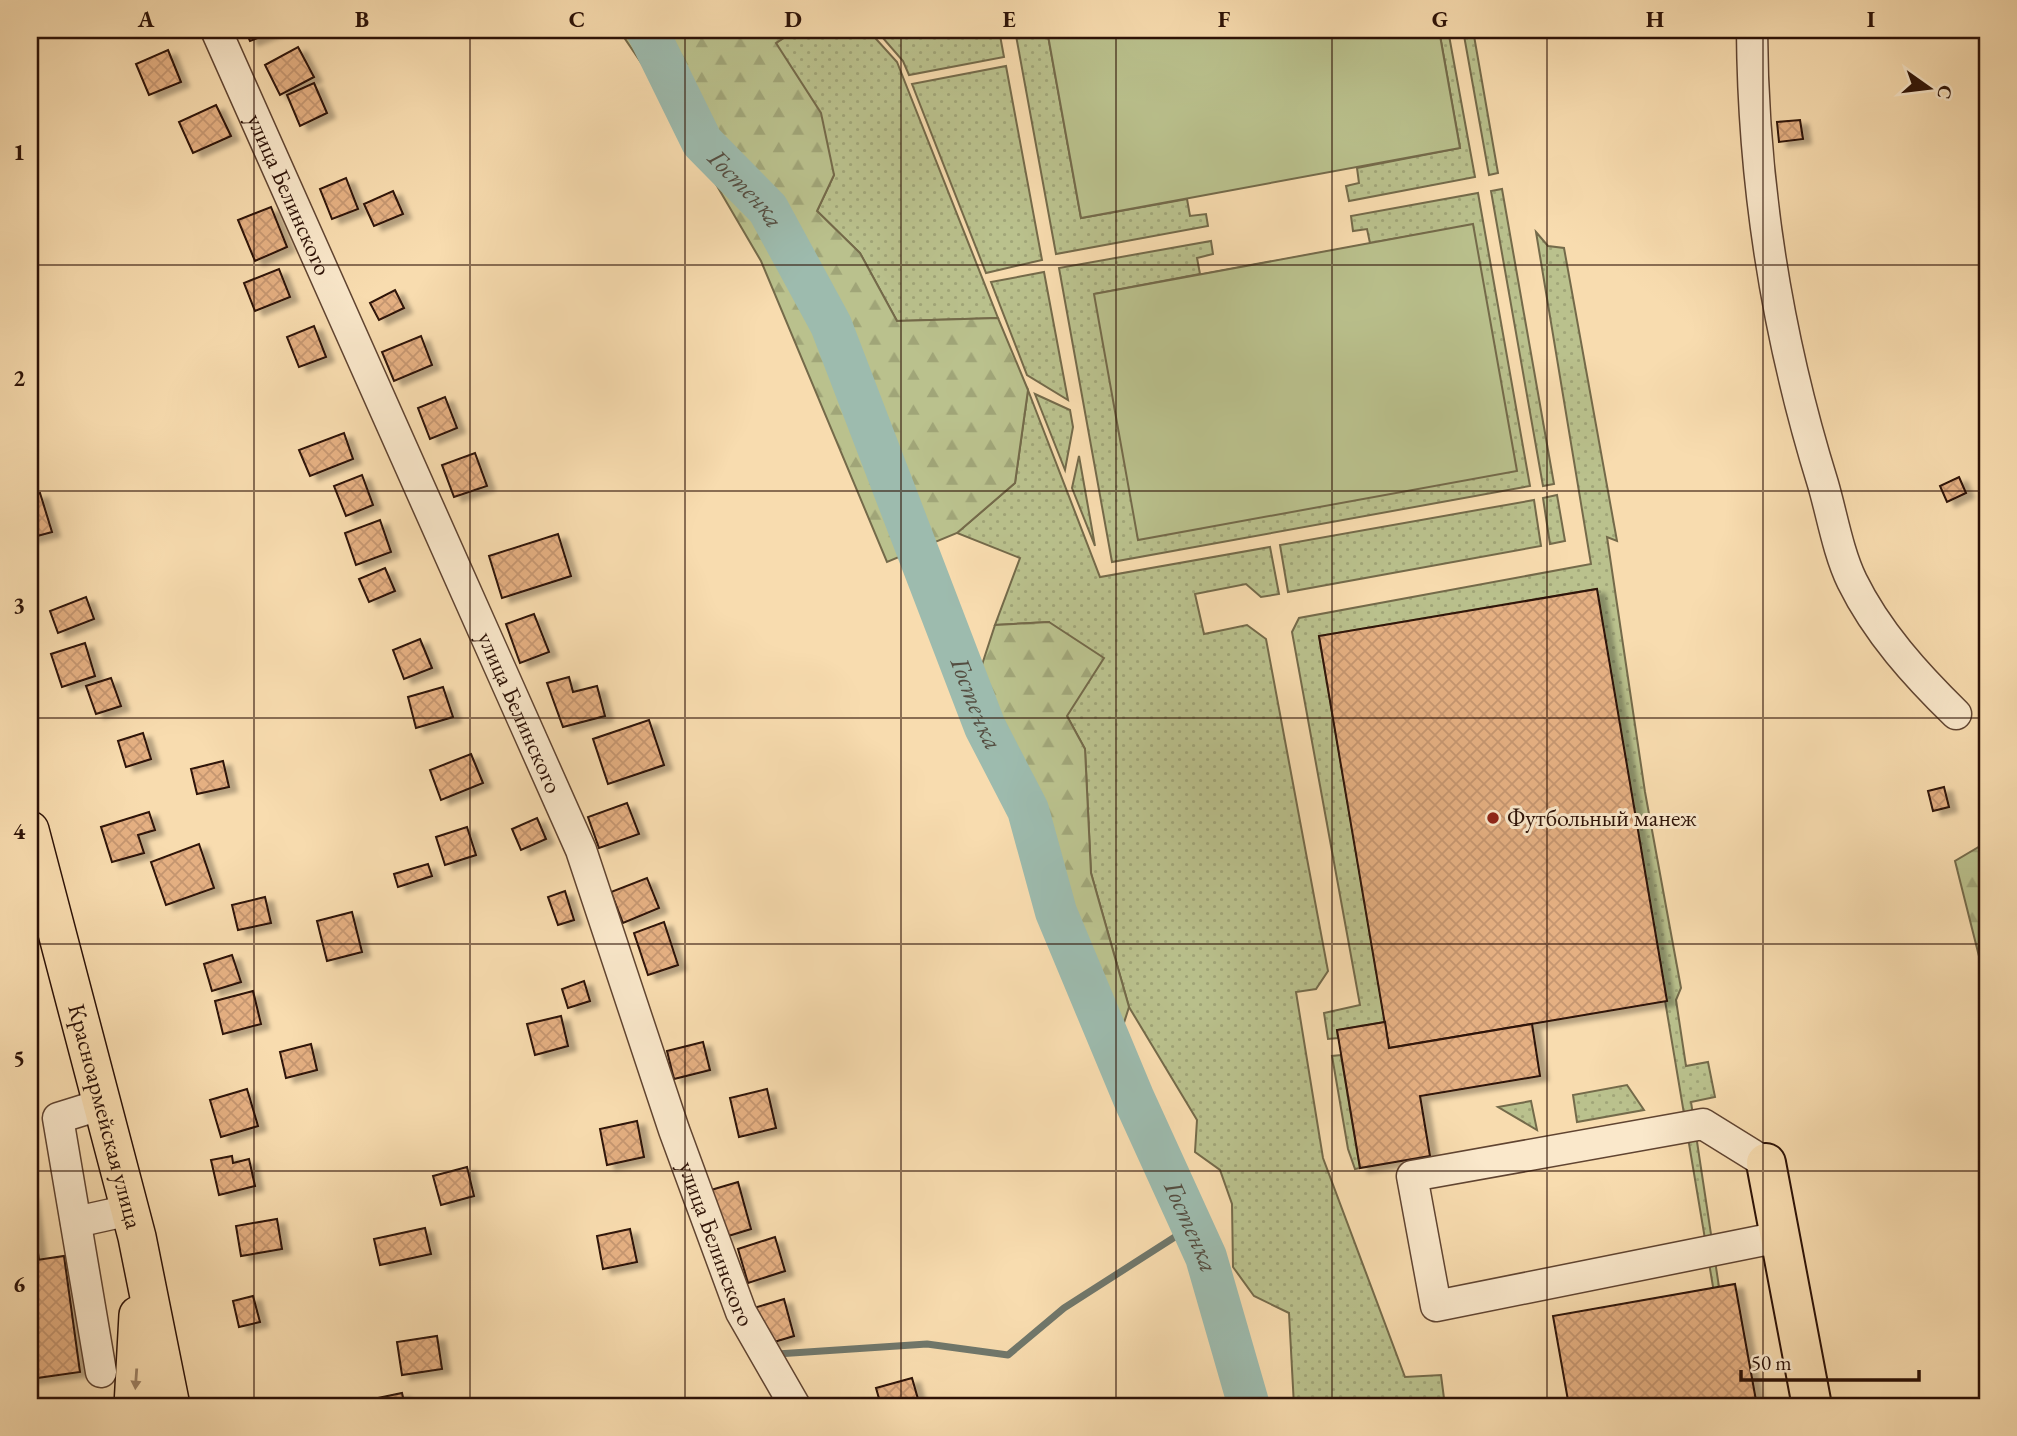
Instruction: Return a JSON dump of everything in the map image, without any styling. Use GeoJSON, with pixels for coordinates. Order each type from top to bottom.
{"type":"FeatureCollection","features":[{"type":"Feature","properties":{"kind":"highway"},"geometry":{"type":"LineString","coordinates":[[1766,1163],[1812,1406]]}},
{"type":"Feature","properties":{"kind":"main road","name":"Красноармейская улица"},"geometry":{"type":"LineString","coordinates":[[30,830],[134,1224],[171,1406]]}},
{"type":"Feature","properties":{"kind":"main road"},"geometry":{"type":"LineString","coordinates":[[133,1406],[138,1346],[134,1224]]}},
{"type":"Feature","properties":{"kind":"street","name":"улица Белинского"},"geometry":{"type":"LineString","coordinates":[[216,30],[582,850],[674,1130],[741,1312],[794,1406]]}},
{"type":"Feature","properties":{"kind":"street"},"geometry":{"type":"LineString","coordinates":[[1752,30],[1753,117],[1766,245],[1804,424],[1852,580],[1909,667],[1956,714]]}},
{"type":"Feature","properties":{"kind":"street"},"geometry":{"type":"LineString","coordinates":[[101,1372],[58,1118],[103,1104]]}},
{"type":"Feature","properties":{"kind":"street"},"geometry":{"type":"LineString","coordinates":[[1766,1163],[1703,1124],[1412,1176],[1436,1306],[1780,1237]]}},
{"type":"Feature","properties":{"kind":"street"},"geometry":{"type":"LineString","coordinates":[[76,1222],[134,1224]]}},
{"type":"Feature","properties":{"kind":"green space"},"geometry":{"type":"Polygon","coordinates":[[[619,30],[796,30],[776,43],[821,113],[834,175],[817,211],[860,253],[897,321],[998,318],[1028,390],[1015,483],[957,533],[887,562],[761,261],[669,104],[619,30]]]}},
{"type":"Feature","properties":{"kind":"green space"},"geometry":{"type":"Polygon","coordinates":[[[796,30],[868,30],[897,62],[998,318],[897,321],[860,253],[817,211],[834,175],[776,43],[796,30]]]}},
{"type":"Feature","properties":{"kind":"green space"},"geometry":{"type":"Polygon","coordinates":[[[876,30],[999,30],[1004,57],[909,75],[903,61],[876,30]]]}},
{"type":"Feature","properties":{"kind":"green space"},"geometry":{"type":"Polygon","coordinates":[[[1015,30],[1047,30],[1081,218],[1187,199],[1190,216],[1206,214],[1208,226],[1056,254],[1015,30]]]}},
{"type":"Feature","properties":{"kind":"green space"},"geometry":{"type":"Polygon","coordinates":[[[1047,30],[1439,30],[1460,148],[1081,218],[1047,30]]]}},
{"type":"Feature","properties":{"kind":"green space"},"geometry":{"type":"Polygon","coordinates":[[[1439,30],[1448,30],[1475,177],[1349,201],[1346,186],[1359,183],[1357,168],[1460,148],[1439,30]]]}},
{"type":"Feature","properties":{"kind":"green space"},"geometry":{"type":"Polygon","coordinates":[[[1463,30],[1473,30],[1498,173],[1489,175],[1463,30]]]}},
{"type":"Feature","properties":{"kind":"green space"},"geometry":{"type":"Polygon","coordinates":[[[1006,66],[1042,260],[986,273],[912,84],[1006,66]]]}},
{"type":"Feature","properties":{"kind":"green space"},"geometry":{"type":"Polygon","coordinates":[[[1502,189],[1554,484],[1543,486],[1491,191],[1502,189]]]}},
{"type":"Feature","properties":{"kind":"green space"},"geometry":{"type":"Polygon","coordinates":[[[1478,193],[1530,486],[1112,562],[1059,268],[1211,241],[1213,254],[1197,258],[1200,274],[1094,294],[1473,225],[1370,243],[1367,229],[1353,231],[1351,216],[1478,193]]]}},
{"type":"Feature","properties":{"kind":"green space"},"geometry":{"type":"Polygon","coordinates":[[[1473,224],[1517,471],[1138,540],[1094,294],[1473,224]]]}},
{"type":"Feature","properties":{"kind":"green space"},"geometry":{"type":"Polygon","coordinates":[[[1536,232],[1548,246],[1564,248],[1617,541],[1607,537],[1645,792],[1681,988],[1676,1000],[1686,1066],[1708,1062],[1715,1097],[1691,1102],[1737,1406],[1733,1406],[1596,589],[1319,636],[1385,1022],[1337,1030],[1338,1038],[1328,1039],[1324,1013],[1360,1005],[1292,632],[1299,618],[1591,564],[1536,232]]]}},
{"type":"Feature","properties":{"kind":"green space"},"geometry":{"type":"Polygon","coordinates":[[[1044,272],[1068,400],[1027,375],[991,282],[1044,272]]]}},
{"type":"Feature","properties":{"kind":"green space"},"geometry":{"type":"Polygon","coordinates":[[[1028,390],[1100,577],[1270,547],[1279,594],[1261,597],[1246,584],[1195,594],[1204,634],[1247,625],[1266,639],[1328,971],[1316,989],[1296,992],[1323,1158],[1405,1377],[1441,1375],[1445,1406],[1294,1406],[1289,1313],[1254,1296],[1233,1267],[1232,1204],[1220,1170],[1195,1152],[1197,1120],[1129,1007],[1091,873],[1085,749],[1067,716],[1049,622],[995,625],[1020,558],[957,533],[1015,483],[1028,390]]]}},
{"type":"Feature","properties":{"kind":"green space"},"geometry":{"type":"Polygon","coordinates":[[[1035,394],[1070,410],[1073,427],[1065,470],[1035,394]]]}},
{"type":"Feature","properties":{"kind":"green space"},"geometry":{"type":"Polygon","coordinates":[[[1079,456],[1095,546],[1072,488],[1079,456]]]}},
{"type":"Feature","properties":{"kind":"green space"},"geometry":{"type":"Polygon","coordinates":[[[1557,495],[1565,541],[1550,544],[1543,498],[1557,495]]]}},
{"type":"Feature","properties":{"kind":"green space"},"geometry":{"type":"Polygon","coordinates":[[[1534,500],[1541,546],[1288,592],[1280,545],[1534,500]]]}},
{"type":"Feature","properties":{"kind":"green space"},"geometry":{"type":"Polygon","coordinates":[[[1049,622],[1104,658],[1067,716],[1085,749],[1091,873],[1129,1007],[1117,1045],[979,674],[995,625],[1049,622]]]}},
{"type":"Feature","properties":{"kind":"green space"},"geometry":{"type":"Polygon","coordinates":[[[1987,842],[1987,988],[1955,861],[1987,842]]]}},
{"type":"Feature","properties":{"kind":"green space"},"geometry":{"type":"Polygon","coordinates":[[[1341,1055],[1360,1168],[1355,1169],[1348,1149],[1332,1056],[1341,1055]]]}},
{"type":"Feature","properties":{"kind":"green space"},"geometry":{"type":"Polygon","coordinates":[[[1627,1085],[1644,1110],[1577,1122],[1573,1095],[1627,1085]]]}},
{"type":"Feature","properties":{"kind":"green space"},"geometry":{"type":"Polygon","coordinates":[[[1531,1101],[1537,1130],[1498,1107],[1531,1101]]]}},
{"type":"Feature","properties":{"kind":"building"},"geometry":{"type":"Polygon","coordinates":[[[245,30],[278,30],[250,41],[245,30]]]}},
{"type":"Feature","properties":{"kind":"building"},"geometry":{"type":"Polygon","coordinates":[[[298,47],[314,77],[280,95],[265,65],[298,47]]]}},
{"type":"Feature","properties":{"kind":"building"},"geometry":{"type":"Polygon","coordinates":[[[168,50],[181,82],[149,95],[136,64],[168,50]]]}},
{"type":"Feature","properties":{"kind":"building"},"geometry":{"type":"Polygon","coordinates":[[[314,83],[327,113],[300,126],[287,95],[314,83]]]}},
{"type":"Feature","properties":{"kind":"building"},"geometry":{"type":"Polygon","coordinates":[[[216,105],[231,136],[193,153],[179,122],[216,105]]]}},
{"type":"Feature","properties":{"kind":"building"},"geometry":{"type":"Polygon","coordinates":[[[1800,120],[1803,139],[1779,142],[1777,122],[1800,120]]]}},
{"type":"Feature","properties":{"kind":"building"},"geometry":{"type":"Polygon","coordinates":[[[346,178],[358,209],[332,219],[320,189],[346,178]]]}},
{"type":"Feature","properties":{"kind":"building"},"geometry":{"type":"Polygon","coordinates":[[[393,191],[403,214],[374,226],[364,204],[393,191]]]}},
{"type":"Feature","properties":{"kind":"building"},"geometry":{"type":"Polygon","coordinates":[[[271,207],[287,247],[255,261],[238,220],[271,207]]]}},
{"type":"Feature","properties":{"kind":"building"},"geometry":{"type":"Polygon","coordinates":[[[279,269],[290,297],[255,311],[244,283],[279,269]]]}},
{"type":"Feature","properties":{"kind":"building"},"geometry":{"type":"Polygon","coordinates":[[[395,290],[404,308],[379,320],[370,303],[395,290]]]}},
{"type":"Feature","properties":{"kind":"building"},"geometry":{"type":"Polygon","coordinates":[[[314,326],[326,357],[299,367],[287,337],[314,326]]]}},
{"type":"Feature","properties":{"kind":"building"},"geometry":{"type":"Polygon","coordinates":[[[421,336],[432,365],[394,381],[382,352],[421,336]]]}},
{"type":"Feature","properties":{"kind":"building"},"geometry":{"type":"Polygon","coordinates":[[[445,397],[457,428],[430,439],[418,408],[445,397]]]}},
{"type":"Feature","properties":{"kind":"building"},"geometry":{"type":"Polygon","coordinates":[[[344,433],[353,459],[310,476],[299,450],[344,433]]]}},
{"type":"Feature","properties":{"kind":"building"},"geometry":{"type":"Polygon","coordinates":[[[475,453],[487,486],[454,497],[442,465],[475,453]]]}},
{"type":"Feature","properties":{"kind":"building"},"geometry":{"type":"Polygon","coordinates":[[[362,475],[373,505],[346,516],[334,486],[362,475]]]}},
{"type":"Feature","properties":{"kind":"building"},"geometry":{"type":"Polygon","coordinates":[[[1959,477],[1966,493],[1947,502],[1940,486],[1959,477]]]}},
{"type":"Feature","properties":{"kind":"building"},"geometry":{"type":"Polygon","coordinates":[[[40,493],[52,532],[30,538],[30,496],[40,493]]]}},
{"type":"Feature","properties":{"kind":"building"},"geometry":{"type":"Polygon","coordinates":[[[380,520],[391,552],[356,565],[345,533],[380,520]]]}},
{"type":"Feature","properties":{"kind":"building"},"geometry":{"type":"Polygon","coordinates":[[[558,534],[571,576],[502,598],[489,556],[558,534]]]}},
{"type":"Feature","properties":{"kind":"building"},"geometry":{"type":"Polygon","coordinates":[[[385,568],[395,591],[369,602],[359,579],[385,568]]]}},
{"type":"Feature","properties":{"kind":"building","name":"Футбольный манеж"},"geometry":{"type":"Polygon","coordinates":[[[1597,589],[1667,1001],[1389,1048],[1319,636],[1597,589]]]}},
{"type":"Feature","properties":{"kind":"building"},"geometry":{"type":"Polygon","coordinates":[[[86,597],[94,619],[58,633],[50,611],[86,597]]]}},
{"type":"Feature","properties":{"kind":"building"},"geometry":{"type":"Polygon","coordinates":[[[534,614],[549,652],[520,663],[506,624],[534,614]]]}},
{"type":"Feature","properties":{"kind":"building"},"geometry":{"type":"Polygon","coordinates":[[[420,639],[432,668],[404,679],[393,650],[420,639]]]}},
{"type":"Feature","properties":{"kind":"building"},"geometry":{"type":"Polygon","coordinates":[[[85,643],[95,676],[62,687],[51,654],[85,643]]]}},
{"type":"Feature","properties":{"kind":"building"},"geometry":{"type":"Polygon","coordinates":[[[569,677],[573,692],[597,686],[605,716],[563,727],[547,683],[569,677]]]}},
{"type":"Feature","properties":{"kind":"building"},"geometry":{"type":"Polygon","coordinates":[[[111,678],[121,706],[96,714],[86,686],[111,678]]]}},
{"type":"Feature","properties":{"kind":"building"},"geometry":{"type":"Polygon","coordinates":[[[443,687],[453,717],[416,728],[408,697],[443,687]]]}},
{"type":"Feature","properties":{"kind":"building"},"geometry":{"type":"Polygon","coordinates":[[[649,720],[664,765],[608,784],[593,739],[649,720]]]}},
{"type":"Feature","properties":{"kind":"building"},"geometry":{"type":"Polygon","coordinates":[[[143,733],[151,759],[126,767],[118,741],[143,733]]]}},
{"type":"Feature","properties":{"kind":"building"},"geometry":{"type":"Polygon","coordinates":[[[471,754],[483,783],[441,800],[430,770],[471,754]]]}},
{"type":"Feature","properties":{"kind":"building"},"geometry":{"type":"Polygon","coordinates":[[[223,761],[229,787],[197,794],[191,769],[223,761]]]}},
{"type":"Feature","properties":{"kind":"building"},"geometry":{"type":"Polygon","coordinates":[[[1944,787],[1949,807],[1933,811],[1928,791],[1944,787]]]}},
{"type":"Feature","properties":{"kind":"building"},"geometry":{"type":"Polygon","coordinates":[[[627,803],[639,834],[599,848],[588,817],[627,803]]]}},
{"type":"Feature","properties":{"kind":"building"},"geometry":{"type":"Polygon","coordinates":[[[149,812],[155,830],[138,835],[144,853],[112,862],[101,827],[149,812]]]}},
{"type":"Feature","properties":{"kind":"building"},"geometry":{"type":"Polygon","coordinates":[[[537,818],[546,839],[521,850],[512,829],[537,818]]]}},
{"type":"Feature","properties":{"kind":"building"},"geometry":{"type":"Polygon","coordinates":[[[467,827],[476,855],[445,865],[436,837],[467,827]]]}},
{"type":"Feature","properties":{"kind":"building"},"geometry":{"type":"Polygon","coordinates":[[[199,844],[214,888],[166,905],[151,862],[199,844]]]}},
{"type":"Feature","properties":{"kind":"building"},"geometry":{"type":"Polygon","coordinates":[[[428,864],[432,876],[398,887],[394,874],[428,864]]]}},
{"type":"Feature","properties":{"kind":"building"},"geometry":{"type":"Polygon","coordinates":[[[647,878],[659,908],[623,923],[611,892],[647,878]]]}},
{"type":"Feature","properties":{"kind":"building"},"geometry":{"type":"Polygon","coordinates":[[[565,891],[574,920],[558,925],[548,897],[565,891]]]}},
{"type":"Feature","properties":{"kind":"building"},"geometry":{"type":"Polygon","coordinates":[[[265,897],[271,923],[238,930],[232,905],[265,897]]]}},
{"type":"Feature","properties":{"kind":"building"},"geometry":{"type":"Polygon","coordinates":[[[352,912],[362,952],[327,961],[317,921],[352,912]]]}},
{"type":"Feature","properties":{"kind":"building"},"geometry":{"type":"Polygon","coordinates":[[[664,922],[678,965],[648,975],[634,933],[664,922]]]}},
{"type":"Feature","properties":{"kind":"building"},"geometry":{"type":"Polygon","coordinates":[[[232,955],[241,982],[212,991],[204,964],[232,955]]]}},
{"type":"Feature","properties":{"kind":"building"},"geometry":{"type":"Polygon","coordinates":[[[584,981],[590,1001],[568,1008],[562,989],[584,981]]]}},
{"type":"Feature","properties":{"kind":"building"},"geometry":{"type":"Polygon","coordinates":[[[253,991],[261,1024],[223,1034],[215,1001],[253,991]]]}},
{"type":"Feature","properties":{"kind":"building"},"geometry":{"type":"Polygon","coordinates":[[[561,1016],[568,1046],[535,1055],[527,1024],[561,1016]]]}},
{"type":"Feature","properties":{"kind":"building"},"geometry":{"type":"Polygon","coordinates":[[[1385,1022],[1389,1048],[1532,1024],[1540,1076],[1420,1096],[1430,1156],[1360,1168],[1337,1030],[1385,1022]]]}},
{"type":"Feature","properties":{"kind":"building"},"geometry":{"type":"Polygon","coordinates":[[[703,1042],[710,1070],[674,1079],[667,1051],[703,1042]]]}},
{"type":"Feature","properties":{"kind":"building"},"geometry":{"type":"Polygon","coordinates":[[[311,1044],[317,1070],[286,1078],[280,1052],[311,1044]]]}},
{"type":"Feature","properties":{"kind":"building"},"geometry":{"type":"Polygon","coordinates":[[[247,1089],[258,1126],[221,1137],[210,1100],[247,1089]]]}},
{"type":"Feature","properties":{"kind":"building"},"geometry":{"type":"Polygon","coordinates":[[[767,1089],[776,1128],[739,1137],[730,1098],[767,1089]]]}},
{"type":"Feature","properties":{"kind":"building"},"geometry":{"type":"Polygon","coordinates":[[[637,1121],[644,1157],[607,1165],[600,1129],[637,1121]]]}},
{"type":"Feature","properties":{"kind":"building"},"geometry":{"type":"Polygon","coordinates":[[[232,1156],[233,1163],[249,1159],[255,1186],[219,1195],[211,1160],[232,1156]]]}},
{"type":"Feature","properties":{"kind":"building"},"geometry":{"type":"Polygon","coordinates":[[[467,1167],[474,1196],[441,1205],[433,1176],[467,1167]]]}},
{"type":"Feature","properties":{"kind":"building"},"geometry":{"type":"Polygon","coordinates":[[[738,1182],[751,1229],[725,1237],[711,1190],[738,1182]]]}},
{"type":"Feature","properties":{"kind":"building"},"geometry":{"type":"Polygon","coordinates":[[[30,1194],[39,1260],[30,1261],[30,1194]]]}},
{"type":"Feature","properties":{"kind":"building"},"geometry":{"type":"Polygon","coordinates":[[[277,1219],[282,1249],[241,1256],[236,1226],[277,1219]]]}},
{"type":"Feature","properties":{"kind":"building"},"geometry":{"type":"Polygon","coordinates":[[[425,1228],[431,1254],[380,1265],[374,1239],[425,1228]]]}},
{"type":"Feature","properties":{"kind":"building"},"geometry":{"type":"Polygon","coordinates":[[[630,1229],[637,1262],[603,1269],[597,1236],[630,1229]]]}},
{"type":"Feature","properties":{"kind":"building"},"geometry":{"type":"Polygon","coordinates":[[[775,1237],[785,1271],[748,1283],[738,1249],[775,1237]]]}},
{"type":"Feature","properties":{"kind":"building"},"geometry":{"type":"Polygon","coordinates":[[[64,1256],[80,1372],[30,1379],[30,1261],[64,1256]]]}},
{"type":"Feature","properties":{"kind":"building"},"geometry":{"type":"Polygon","coordinates":[[[1735,1284],[1757,1406],[1569,1406],[1553,1316],[1735,1284]]]}},
{"type":"Feature","properties":{"kind":"building"},"geometry":{"type":"Polygon","coordinates":[[[253,1296],[260,1322],[239,1327],[233,1301],[253,1296]]]}},
{"type":"Feature","properties":{"kind":"building"},"geometry":{"type":"Polygon","coordinates":[[[784,1299],[794,1336],[764,1345],[754,1308],[784,1299]]]}},
{"type":"Feature","properties":{"kind":"building"},"geometry":{"type":"Polygon","coordinates":[[[437,1336],[442,1369],[402,1375],[397,1342],[437,1336]]]}},
{"type":"Feature","properties":{"kind":"building"},"geometry":{"type":"Polygon","coordinates":[[[912,1378],[920,1406],[864,1406],[880,1402],[876,1388],[912,1378]]]}},
{"type":"Feature","properties":{"kind":"building"},"geometry":{"type":"Polygon","coordinates":[[[402,1393],[405,1406],[375,1406],[373,1399],[402,1393]]]}},
{"type":"Feature","properties":{"kind":"waterway","name":"Гостенка"},"geometry":{"type":"LineString","coordinates":[[647,30],[702,142],[768,209],[831,325],[985,727],[1028,810],[1056,912],[1134,1099],[1206,1257],[1249,1406]]}},
{"type":"Feature","properties":{"kind":"waterway"},"geometry":{"type":"LineString","coordinates":[[777,1354],[927,1344],[1008,1355],[1064,1308],[1192,1226]]}},
{"type":"Feature","properties":{"kind":"place","name":"Футбольный манеж"},"geometry":{"type":"Point","coordinates":[1493,818]}}]}
